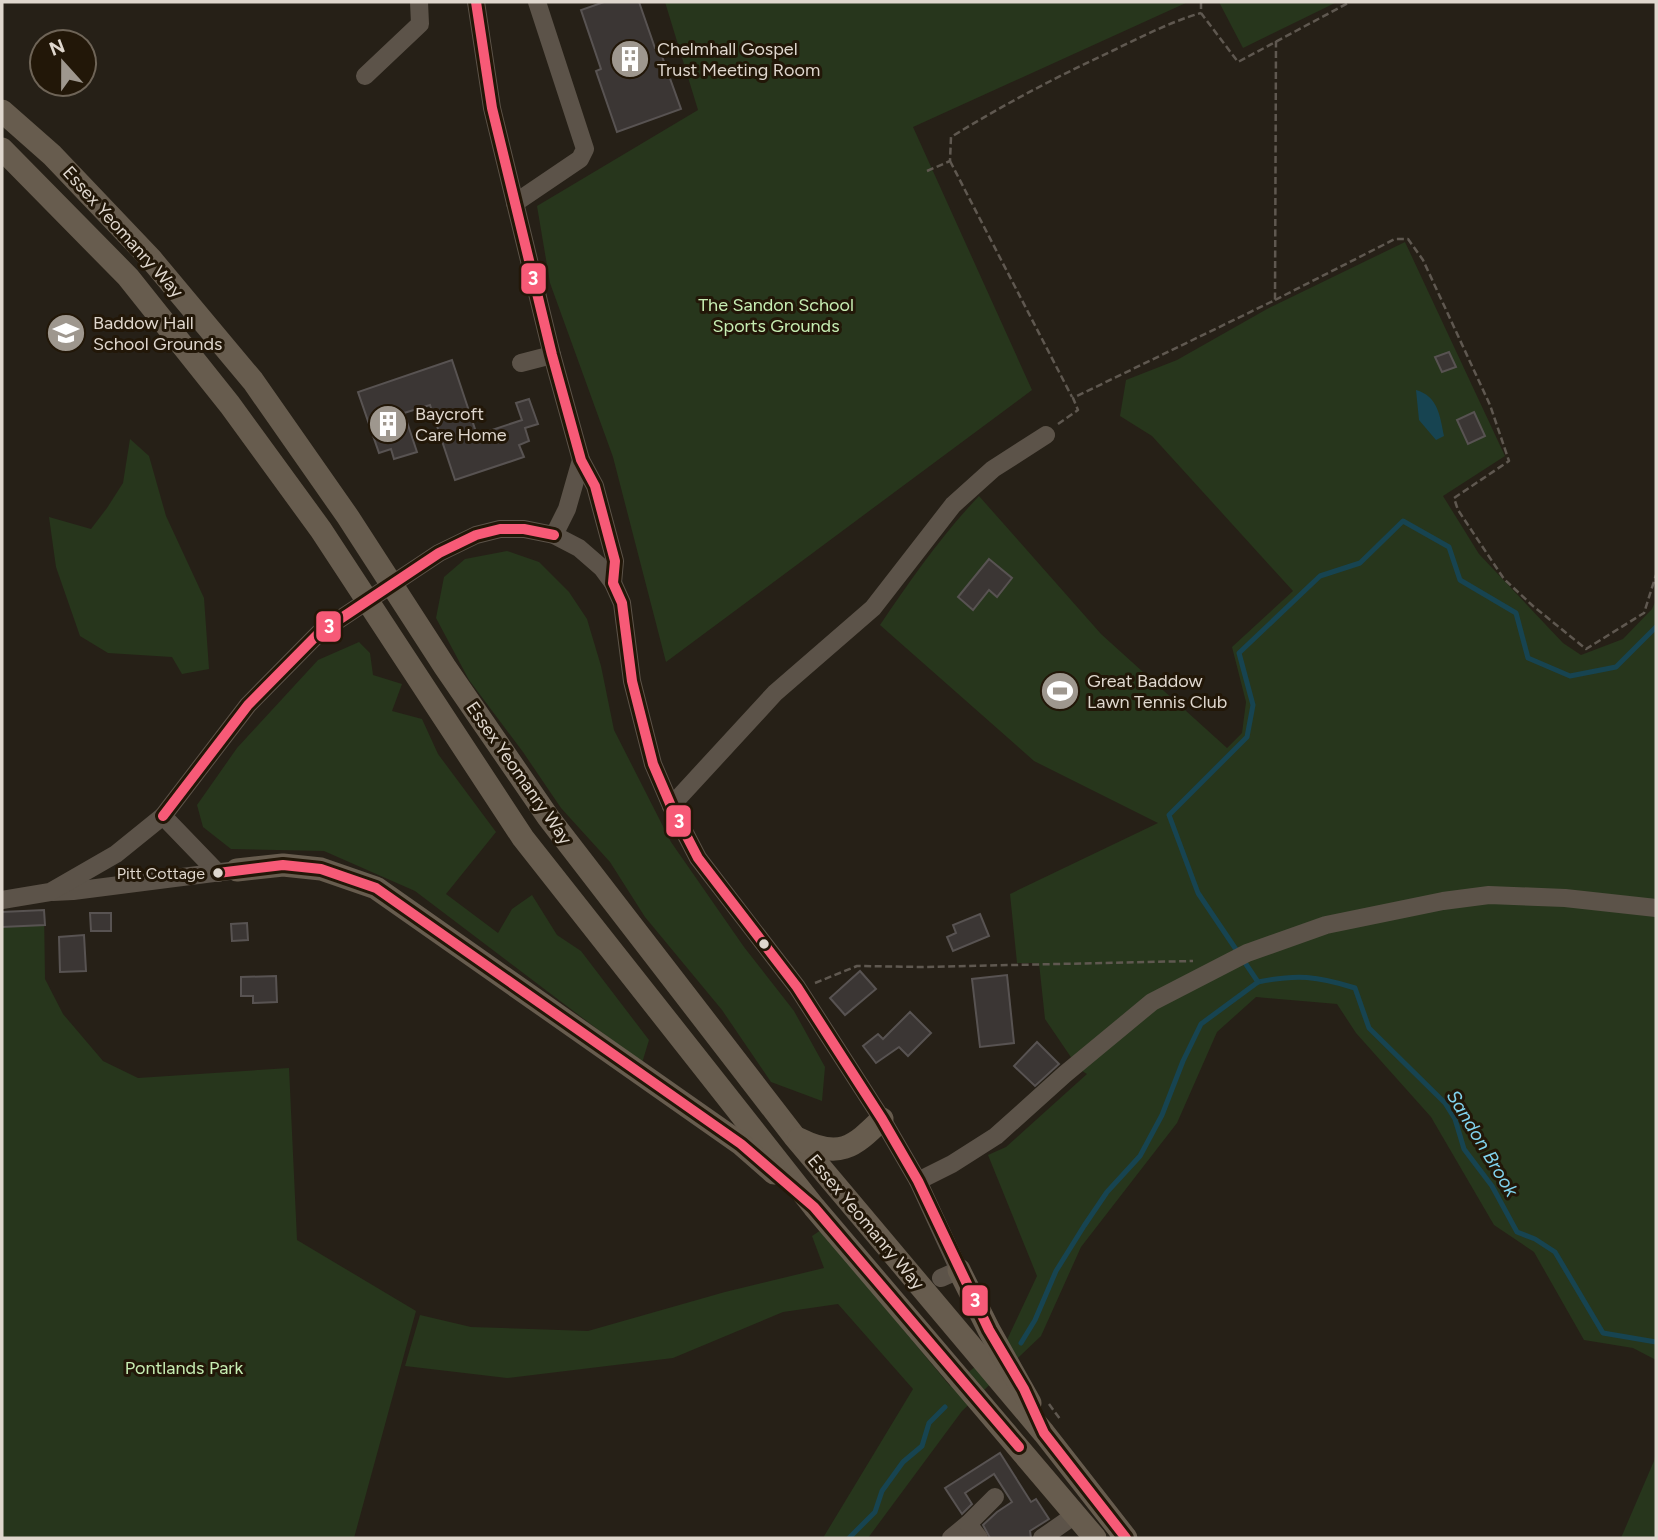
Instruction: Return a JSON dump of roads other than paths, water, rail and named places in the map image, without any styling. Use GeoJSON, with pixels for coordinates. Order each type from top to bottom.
{"type":"FeatureCollection","features":[{"type":"Feature","properties":{"kind":"main road","name":"Essex Yeomanry Way"},"geometry":{"type":"LineString","coordinates":[[2,111],[52,155],[150,259],[254,381],[548,817],[793,1136],[1044,1433]]}},
{"type":"Feature","properties":{"kind":"main road","name":"Essex Yeomanry Way"},"geometry":{"type":"LineString","coordinates":[[2,149],[128,277],[230,405],[321,530],[523,838],[814,1207]]}},
{"type":"Feature","properties":{"kind":"main road"},"geometry":{"type":"LineString","coordinates":[[227,871],[283,865],[321,869],[376,888],[741,1144],[814,1207],[1095,1538]]}},
{"type":"Feature","properties":{"kind":"main road"},"geometry":{"type":"LineString","coordinates":[[793,1136],[829,1151],[859,1141],[882,1119]]}},
{"type":"Feature","properties":{"kind":"main road"},"geometry":{"type":"LineString","coordinates":[[950,1274],[1024,1389],[1044,1433],[1126,1538]]}},
{"type":"Feature","properties":{"kind":"street"},"geometry":{"type":"LineString","coordinates":[[365,76],[420,24],[419,2]]}},
{"type":"Feature","properties":{"kind":"street"},"geometry":{"type":"LineString","coordinates":[[476,2],[492,108],[552,355],[581,460],[595,486],[615,561],[613,583]]}},
{"type":"Feature","properties":{"kind":"street"},"geometry":{"type":"LineString","coordinates":[[515,203],[580,159],[585,149],[537,2]]}},
{"type":"Feature","properties":{"kind":"street"},"geometry":{"type":"LineString","coordinates":[[521,363],[552,355]]}},
{"type":"Feature","properties":{"kind":"street"},"geometry":{"type":"LineString","coordinates":[[671,806],[775,693],[873,608],[953,505],[993,469],[1046,435]]}},
{"type":"Feature","properties":{"kind":"street"},"geometry":{"type":"LineString","coordinates":[[554,535],[567,509],[581,460]]}},
{"type":"Feature","properties":{"kind":"street"},"geometry":{"type":"LineString","coordinates":[[50,892],[116,854],[163,817],[248,705],[319,633],[439,553],[476,535],[499,529],[524,529],[554,535],[579,548],[602,568],[613,583],[622,603],[635,693],[653,764],[671,806],[698,858],[799,990],[882,1119],[918,1181],[950,1274]]}},
{"type":"Feature","properties":{"kind":"street"},"geometry":{"type":"LineString","coordinates":[[163,817],[227,871]]}},
{"type":"Feature","properties":{"kind":"street"},"geometry":{"type":"LineString","coordinates":[[2,900],[227,871]]}},
{"type":"Feature","properties":{"kind":"street"},"geometry":{"type":"LineString","coordinates":[[918,1181],[952,1164],[996,1136],[1152,1002],[1252,951],[1326,925],[1443,901],[1489,895],[1564,898],[1656,908]]}},
{"type":"Feature","properties":{"kind":"street"},"geometry":{"type":"LineString","coordinates":[[951,1538],[973,1531],[995,1497]]}},
{"type":"Feature","properties":{"kind":"street"},"geometry":{"type":"LineString","coordinates":[[1042,1538],[1075,1515]]}},
{"type":"Feature","properties":{"kind":"water"},"geometry":{"type":"Polygon","coordinates":[[[1416,390],[1429,397],[1439,414],[1444,436],[1436,440],[1419,420],[1416,390]]]}},
{"type":"Feature","properties":{"kind":"waterway","name":"Sandon Brook"},"geometry":{"type":"LineString","coordinates":[[1656,627],[1616,667],[1570,676],[1528,658],[1516,613],[1460,580],[1449,547],[1403,521],[1360,563],[1320,576],[1239,653],[1253,705],[1247,737],[1169,815],[1198,893],[1258,982],[1307,978],[1355,988],[1369,1028],[1445,1103],[1455,1119],[1464,1149],[1492,1186],[1517,1232],[1535,1239],[1555,1252],[1603,1333],[1656,1342]]}},
{"type":"Feature","properties":{"kind":"waterway"},"geometry":{"type":"LineString","coordinates":[[1021,1343],[1035,1320],[1056,1271],[1084,1226],[1107,1192],[1140,1156],[1162,1115],[1201,1024],[1258,982]]}},
{"type":"Feature","properties":{"kind":"waterway"},"geometry":{"type":"LineString","coordinates":[[849,1538],[875,1512],[882,1491],[903,1462],[922,1446],[929,1423],[945,1407]]}},
{"type":"Feature","properties":{"kind":"place","name":"Chelmhall Gospel Trust Meeting Room"},"geometry":{"type":"Point","coordinates":[630,59]}},
{"type":"Feature","properties":{"kind":"place","name":"Baddow Hall School Grounds"},"geometry":{"type":"Point","coordinates":[66,333]}},
{"type":"Feature","properties":{"kind":"place","name":"Baycroft Care Home"},"geometry":{"type":"Point","coordinates":[388,424]}},
{"type":"Feature","properties":{"kind":"place","name":"Great Baddow Lawn Tennis Club"},"geometry":{"type":"Point","coordinates":[1060,691]}},
{"type":"Feature","properties":{"kind":"place","name":"Pitt Cottage"},"geometry":{"type":"Point","coordinates":[218,873]}},
{"type":"Feature","properties":{"kind":"park label","name":"The Sandon School Sports Grounds"},"geometry":{"type":"Point","coordinates":[776,315]}},
{"type":"Feature","properties":{"kind":"park label","name":"Pontlands Park"},"geometry":{"type":"Point","coordinates":[184,1368]}}]}
